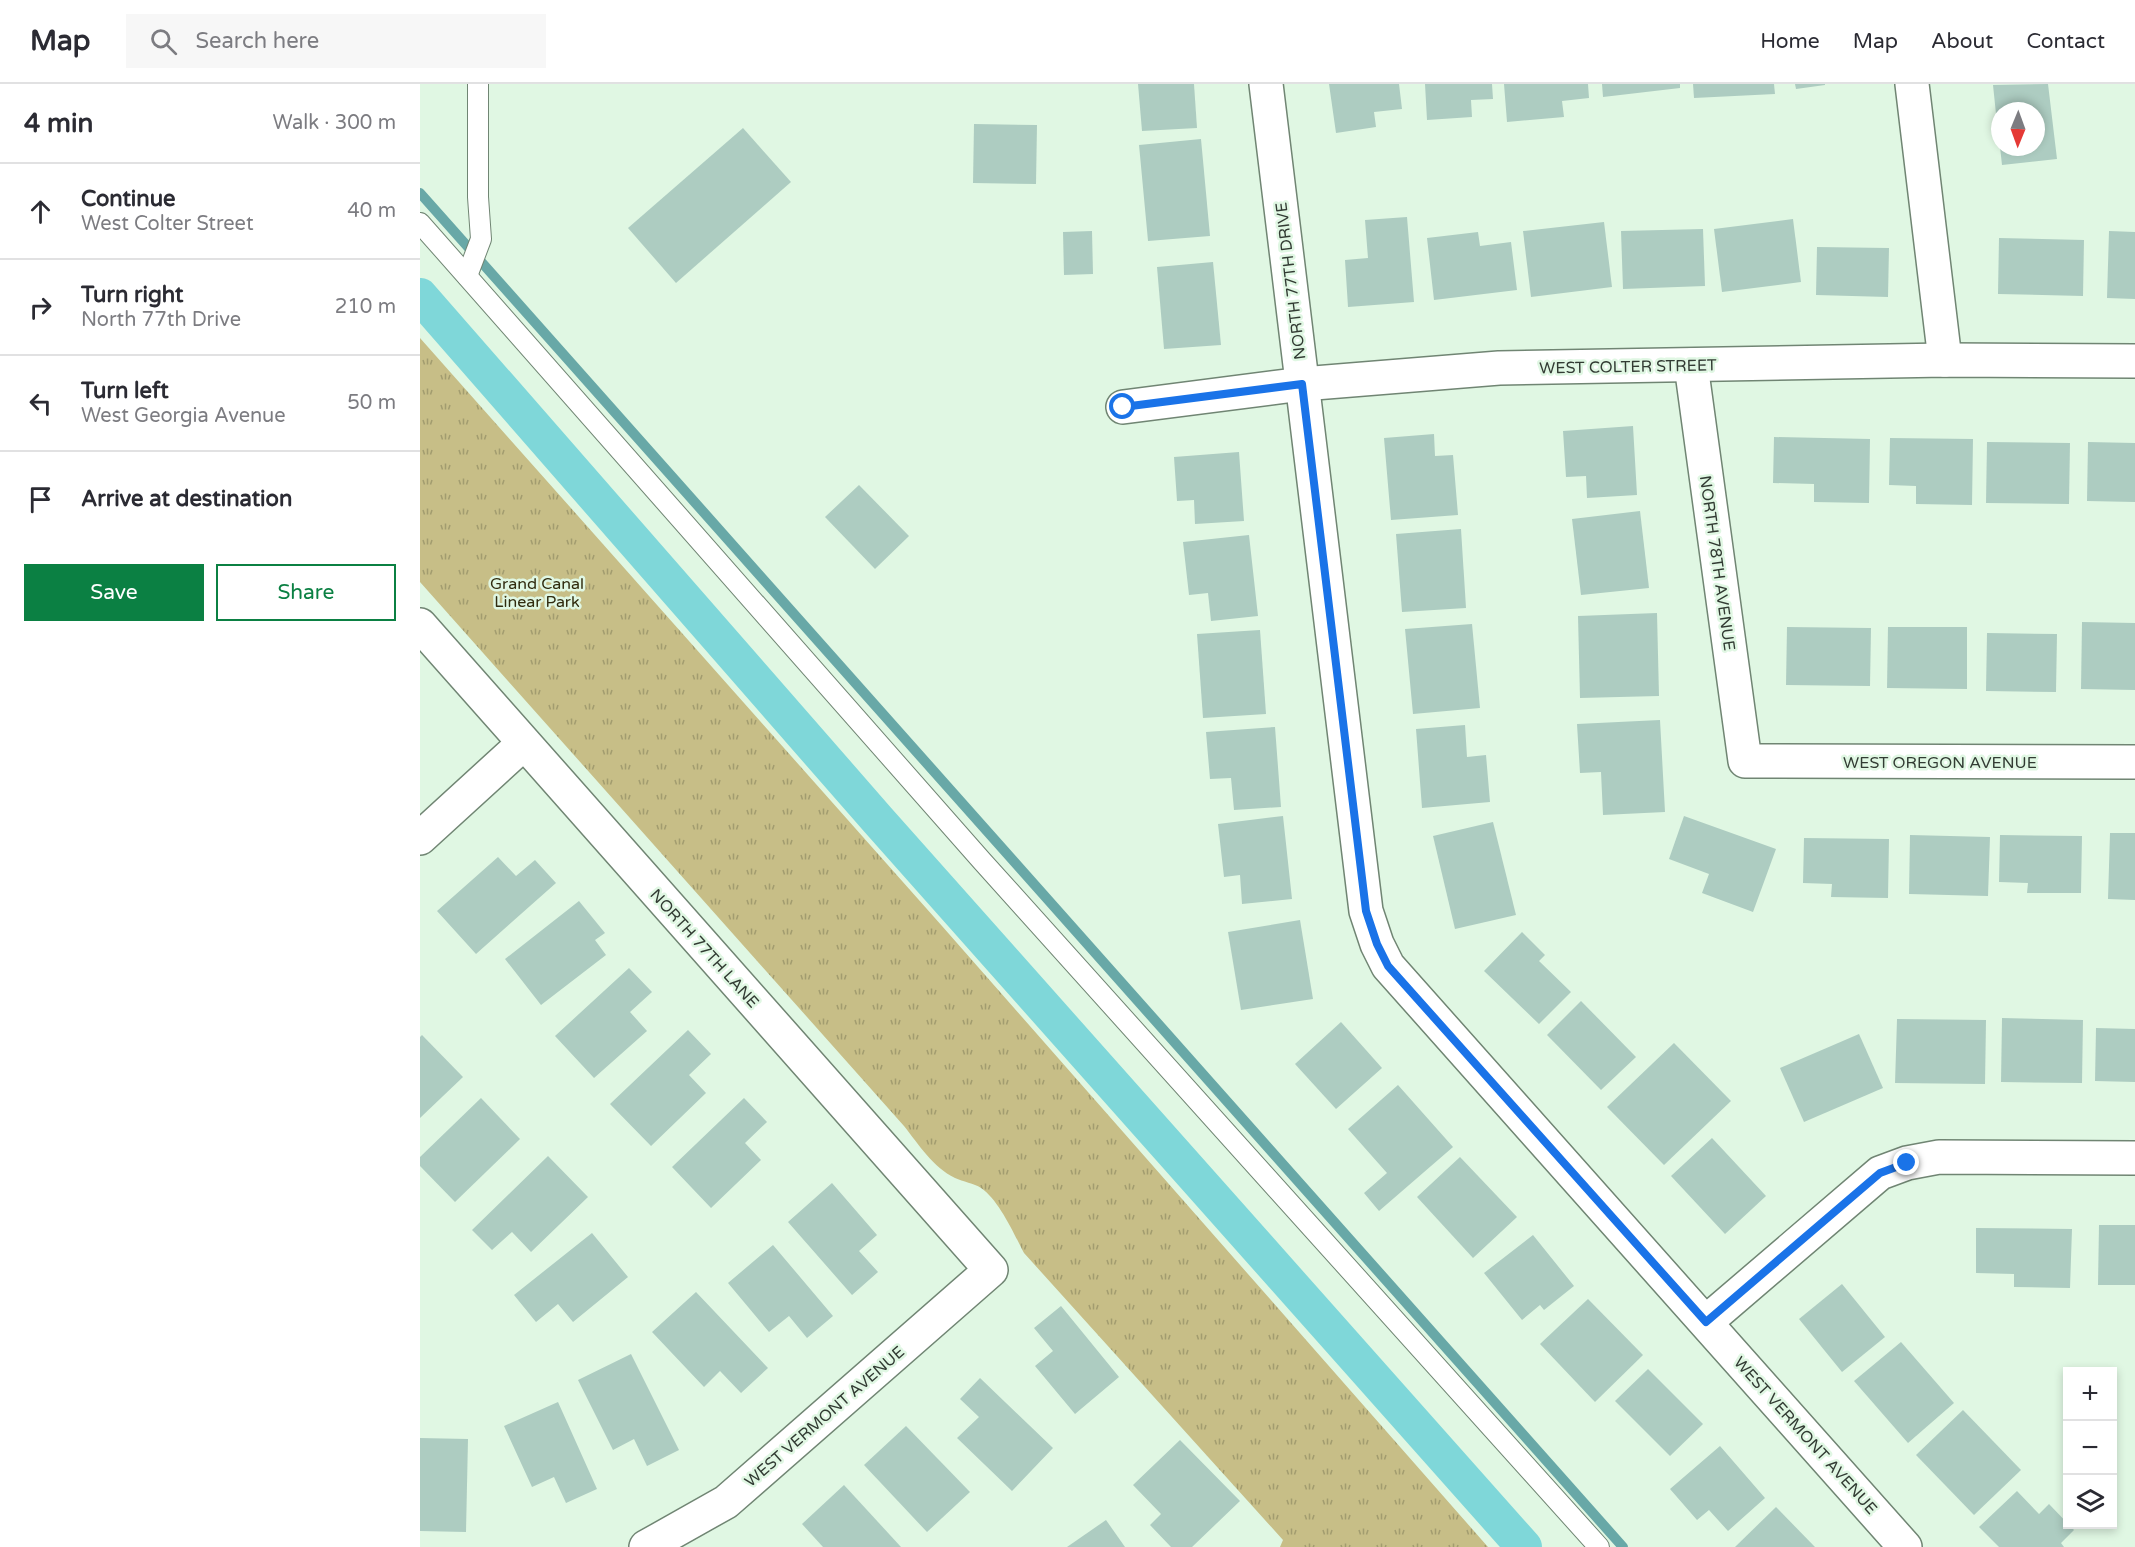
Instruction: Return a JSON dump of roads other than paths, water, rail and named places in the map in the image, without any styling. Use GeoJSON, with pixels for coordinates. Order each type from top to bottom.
{"type":"FeatureCollection","features":[{"type":"Feature","properties":{"kind":"street","name":"NORTH 77TH DRIVE"},"geometry":{"type":"LineString","coordinates":[[1266,84],[1366,911],[1377,944],[1388,966],[1706,1322]]}},
{"type":"Feature","properties":{"kind":"street"},"geometry":{"type":"LineString","coordinates":[[1912,84],[1944,360]]}},
{"type":"Feature","properties":{"kind":"street","name":"WEST COLTER STREET"},"geometry":{"type":"LineString","coordinates":[[1123,407],[1302,384],[1499,368],[1944,360],[2135,361]]}},
{"type":"Feature","properties":{"kind":"street","name":"NORTH 78TH AVENUE"},"geometry":{"type":"LineString","coordinates":[[1691,365],[1745,762]]}},
{"type":"Feature","properties":{"kind":"street","name":"NORTH 77TH LANE"},"geometry":{"type":"LineString","coordinates":[[420,626],[991,1270]]}},
{"type":"Feature","properties":{"kind":"street"},"geometry":{"type":"LineString","coordinates":[[420,838],[524,744]]}},
{"type":"Feature","properties":{"kind":"street","name":"WEST OREGON AVENUE"},"geometry":{"type":"LineString","coordinates":[[1745,762],[2135,762]]}},
{"type":"Feature","properties":{"kind":"street"},"geometry":{"type":"LineString","coordinates":[[1706,1322],[1880,1173],[1907,1163],[1939,1157],[2135,1158]]}},
{"type":"Feature","properties":{"kind":"street","name":"WEST VERMONT AVENUE"},"geometry":{"type":"LineString","coordinates":[[646,1547],[726,1502],[991,1270]]}},
{"type":"Feature","properties":{"kind":"street","name":"WEST VERMONT AVENUE"},"geometry":{"type":"LineString","coordinates":[[1706,1322],[1905,1547]]}},
{"type":"Feature","properties":{"kind":"lane"},"geometry":{"type":"LineString","coordinates":[[470,270],[481,239],[478,197],[478,84]]}},
{"type":"Feature","properties":{"kind":"lane"},"geometry":{"type":"LineString","coordinates":[[420,223],[470,270],[982,861],[1599,1547]]}},
{"type":"Feature","properties":{"kind":"waterway"},"geometry":{"type":"LineString","coordinates":[[420,193],[1623,1547]]}},
{"type":"Feature","properties":{"kind":"waterway"},"geometry":{"type":"LineString","coordinates":[[420,296],[877,819],[1524,1547]]}},
{"type":"Feature","properties":{"kind":"park label","name":"Grand Canal Linear Park"},"geometry":{"type":"Point","coordinates":[537,592]}}]}
